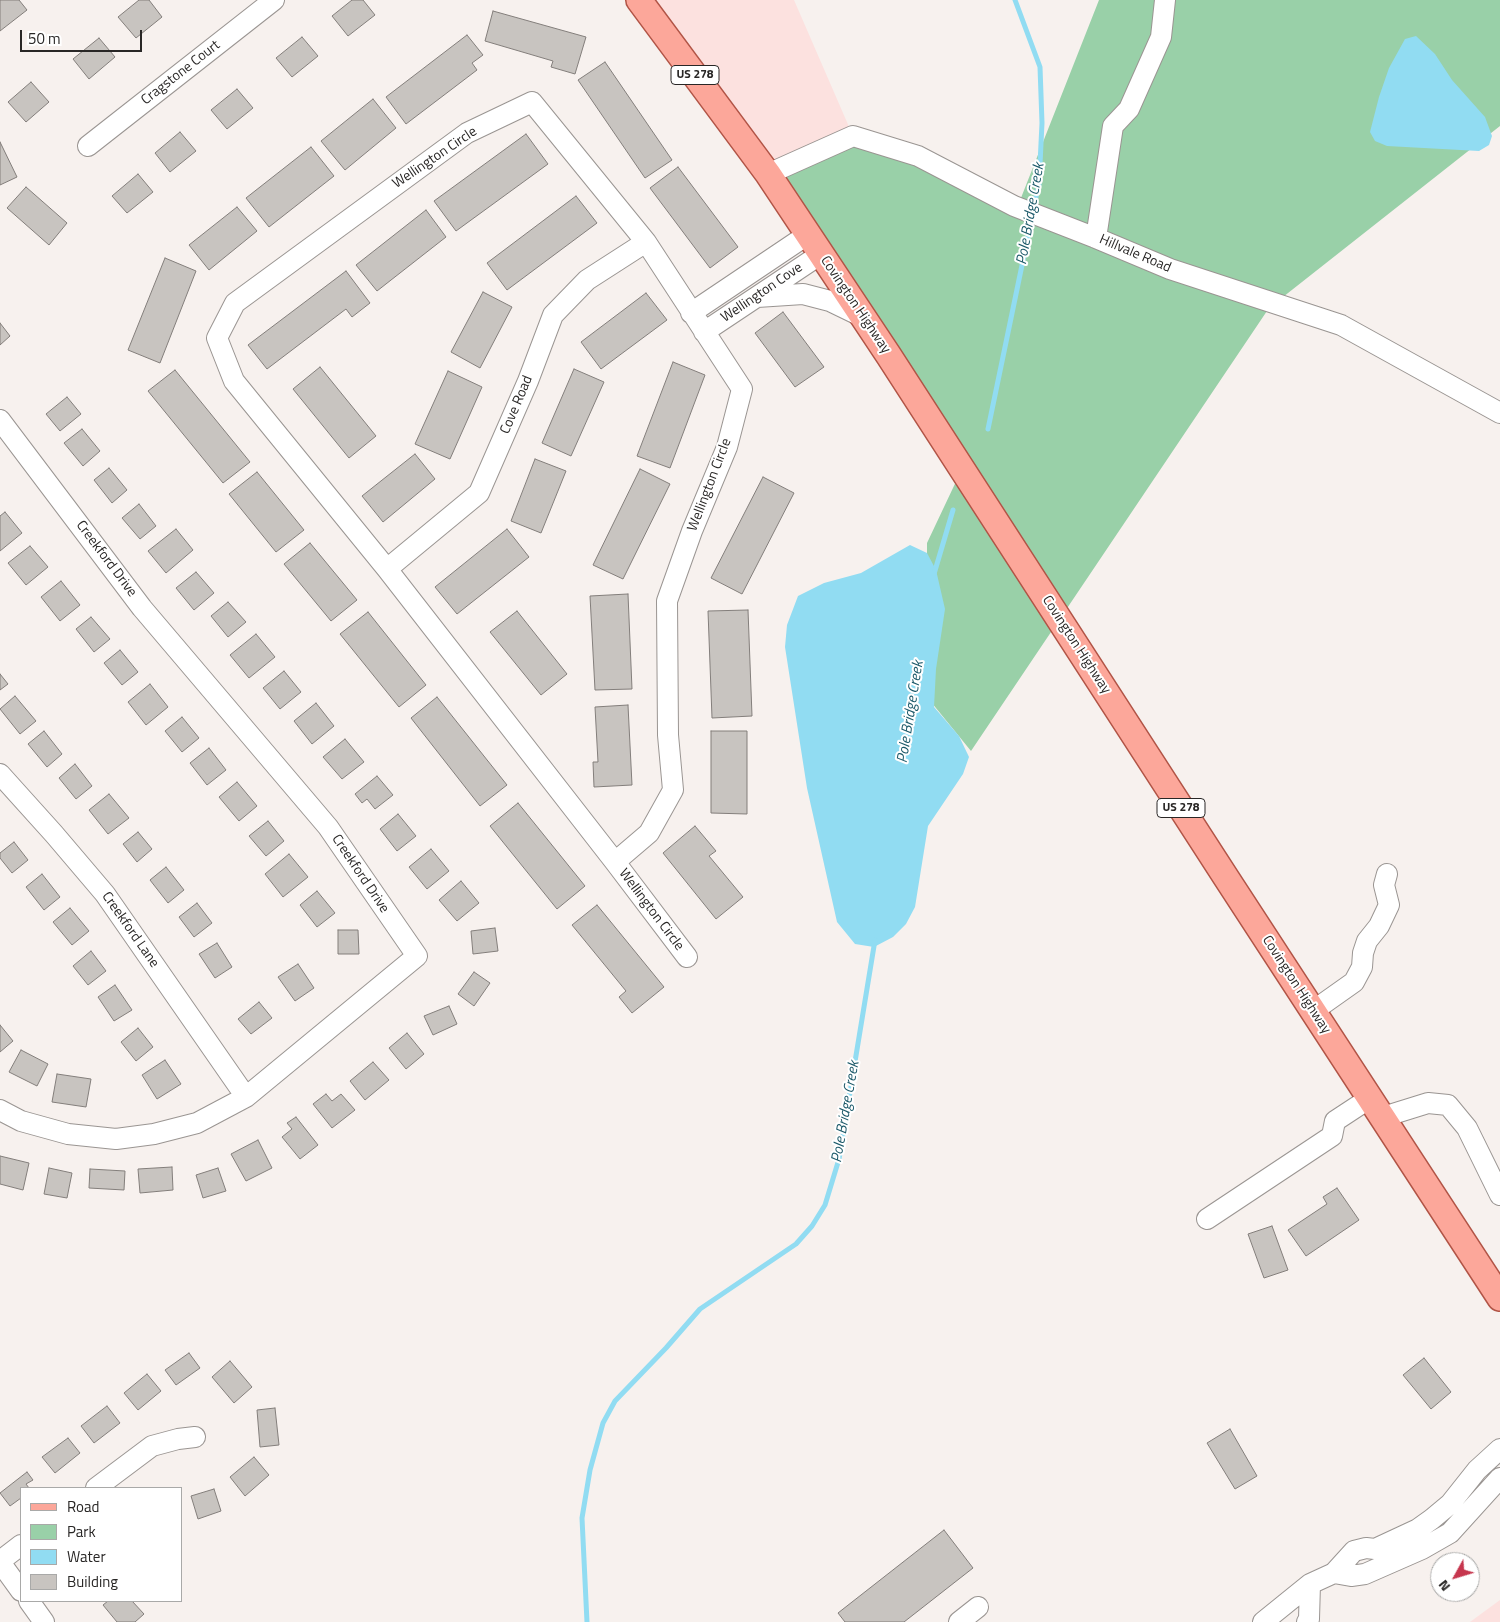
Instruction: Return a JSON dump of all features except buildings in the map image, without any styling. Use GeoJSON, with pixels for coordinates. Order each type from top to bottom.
{"type":"FeatureCollection","features":[{"type":"Feature","properties":{"kind":"main road","name":"Covington Highway"},"geometry":{"type":"LineString","coordinates":[[640,0],[768,174],[863,317],[1500,1298]]}},
{"type":"Feature","properties":{"kind":"street","name":"Cragstone Court"},"geometry":{"type":"LineString","coordinates":[[88,146],[274,0]]}},
{"type":"Feature","properties":{"kind":"street"},"geometry":{"type":"LineString","coordinates":[[1096,238],[1113,126],[1129,109],[1160,36],[1165,0]]}},
{"type":"Feature","properties":{"kind":"street","name":"Wellington Circle"},"geometry":{"type":"LineString","coordinates":[[615,862],[649,833],[673,790],[668,735],[667,601],[692,531],[727,448],[742,389],[646,242],[532,102],[467,133],[234,303],[217,338],[234,381],[387,569],[687,957]]}},
{"type":"Feature","properties":{"kind":"street","name":"Hillvale Road"},"geometry":{"type":"LineString","coordinates":[[768,174],[853,136],[918,156],[1014,206],[1044,216],[1170,269],[1341,325],[1500,413]]}},
{"type":"Feature","properties":{"kind":"street","name":"Cove Road"},"geometry":{"type":"LineString","coordinates":[[387,569],[479,493],[528,381],[553,315],[587,280],[646,242]]}},
{"type":"Feature","properties":{"kind":"street","name":"Wellington Cove"},"geometry":{"type":"LineString","coordinates":[[704,332],[755,298],[814,244]]}},
{"type":"Feature","properties":{"kind":"street","name":"Wellington Cove"},"geometry":{"type":"LineString","coordinates":[[692,313],[814,244]]}},
{"type":"Feature","properties":{"kind":"street"},"geometry":{"type":"LineString","coordinates":[[755,298],[803,294],[830,301],[863,317]]}},
{"type":"Feature","properties":{"kind":"street","name":"Creekford Drive"},"geometry":{"type":"LineString","coordinates":[[0,420],[142,608],[328,827],[416,956],[246,1097],[196,1123],[154,1134],[116,1139],[68,1134],[21,1121],[0,1110]]}},
{"type":"Feature","properties":{"kind":"street","name":"Creekford Lane"},"geometry":{"type":"LineString","coordinates":[[0,774],[105,894],[246,1097]]}},
{"type":"Feature","properties":{"kind":"street"},"geometry":{"type":"LineString","coordinates":[[1313,1011],[1354,982],[1362,967],[1363,954],[1367,942],[1379,926],[1389,905],[1384,885],[1387,874]]}},
{"type":"Feature","properties":{"kind":"street"},"geometry":{"type":"LineString","coordinates":[[1207,1219],[1332,1136],[1335,1121],[1376,1108],[1428,1104],[1448,1105],[1467,1128],[1500,1195]]}},
{"type":"Feature","properties":{"kind":"street"},"geometry":{"type":"LineString","coordinates":[[97,1487],[152,1446],[195,1436]]}},
{"type":"Feature","properties":{"kind":"street"},"geometry":{"type":"LineString","coordinates":[[1263,1622],[1310,1584],[1334,1572],[1354,1551],[1381,1546],[1418,1529],[1450,1504],[1477,1470],[1500,1449]]}},
{"type":"Feature","properties":{"kind":"street"},"geometry":{"type":"LineString","coordinates":[[1334,1572],[1351,1576],[1365,1574],[1422,1549],[1450,1533],[1500,1478]]}},
{"type":"Feature","properties":{"kind":"street"},"geometry":{"type":"LineString","coordinates":[[20,1546],[0,1562],[20,1590]]}},
{"type":"Feature","properties":{"kind":"street"},"geometry":{"type":"LineString","coordinates":[[1381,1546],[1396,1562]]}},
{"type":"Feature","properties":{"kind":"street"},"geometry":{"type":"LineString","coordinates":[[1308,1622],[1310,1584]]}},
{"type":"Feature","properties":{"kind":"street"},"geometry":{"type":"LineString","coordinates":[[30,1602],[44,1622]]}},
{"type":"Feature","properties":{"kind":"street"},"geometry":{"type":"LineString","coordinates":[[959,1622],[978,1607]]}},
{"type":"Feature","properties":{"kind":"shaded area"},"geometry":{"type":"Polygon","coordinates":[[[647,0],[794,0],[853,136],[778,171],[647,0]]]}},
{"type":"Feature","properties":{"kind":"shaded area"},"geometry":{"type":"Polygon","coordinates":[[[1500,1600],[1500,1622],[1470,1622],[1500,1600]]]}},
{"type":"Feature","properties":{"kind":"green space"},"geometry":{"type":"Polygon","coordinates":[[[1099,0],[1500,0],[1500,126],[1269,308],[971,751],[927,697],[927,543],[961,471],[798,238],[782,168],[853,136],[1017,208],[1099,0]]]}},
{"type":"Feature","properties":{"kind":"water"},"geometry":{"type":"Polygon","coordinates":[[[1416,36],[1435,54],[1452,80],[1485,117],[1492,136],[1489,145],[1479,151],[1387,146],[1375,141],[1370,132],[1389,68],[1405,39],[1416,36]]]}},
{"type":"Feature","properties":{"kind":"water"},"geometry":{"type":"Polygon","coordinates":[[[910,545],[927,553],[936,570],[945,609],[936,669],[934,707],[959,736],[969,757],[963,774],[928,826],[915,907],[906,924],[893,937],[874,947],[855,944],[837,922],[807,788],[785,647],[787,625],[798,596],[824,583],[861,573],[910,545]]]}},
{"type":"Feature","properties":{"kind":"waterway","name":"Pole Bridge Creek"},"geometry":{"type":"LineString","coordinates":[[1015,0],[1040,67],[1042,123],[1039,185],[1033,208]]}},
{"type":"Feature","properties":{"kind":"waterway","name":"Pole Bridge Creek"},"geometry":{"type":"LineString","coordinates":[[988,429],[1032,217]]}},
{"type":"Feature","properties":{"kind":"waterway","name":"Pole Bridge Creek"},"geometry":{"type":"LineString","coordinates":[[934,574],[953,510]]}},
{"type":"Feature","properties":{"kind":"waterway","name":"Pole Bridge Creek"},"geometry":{"type":"LineString","coordinates":[[587,1622],[582,1518],[590,1470],[603,1423],[615,1401],[700,1309],[796,1244],[812,1226],[825,1205],[839,1159],[875,940]]}}]}
